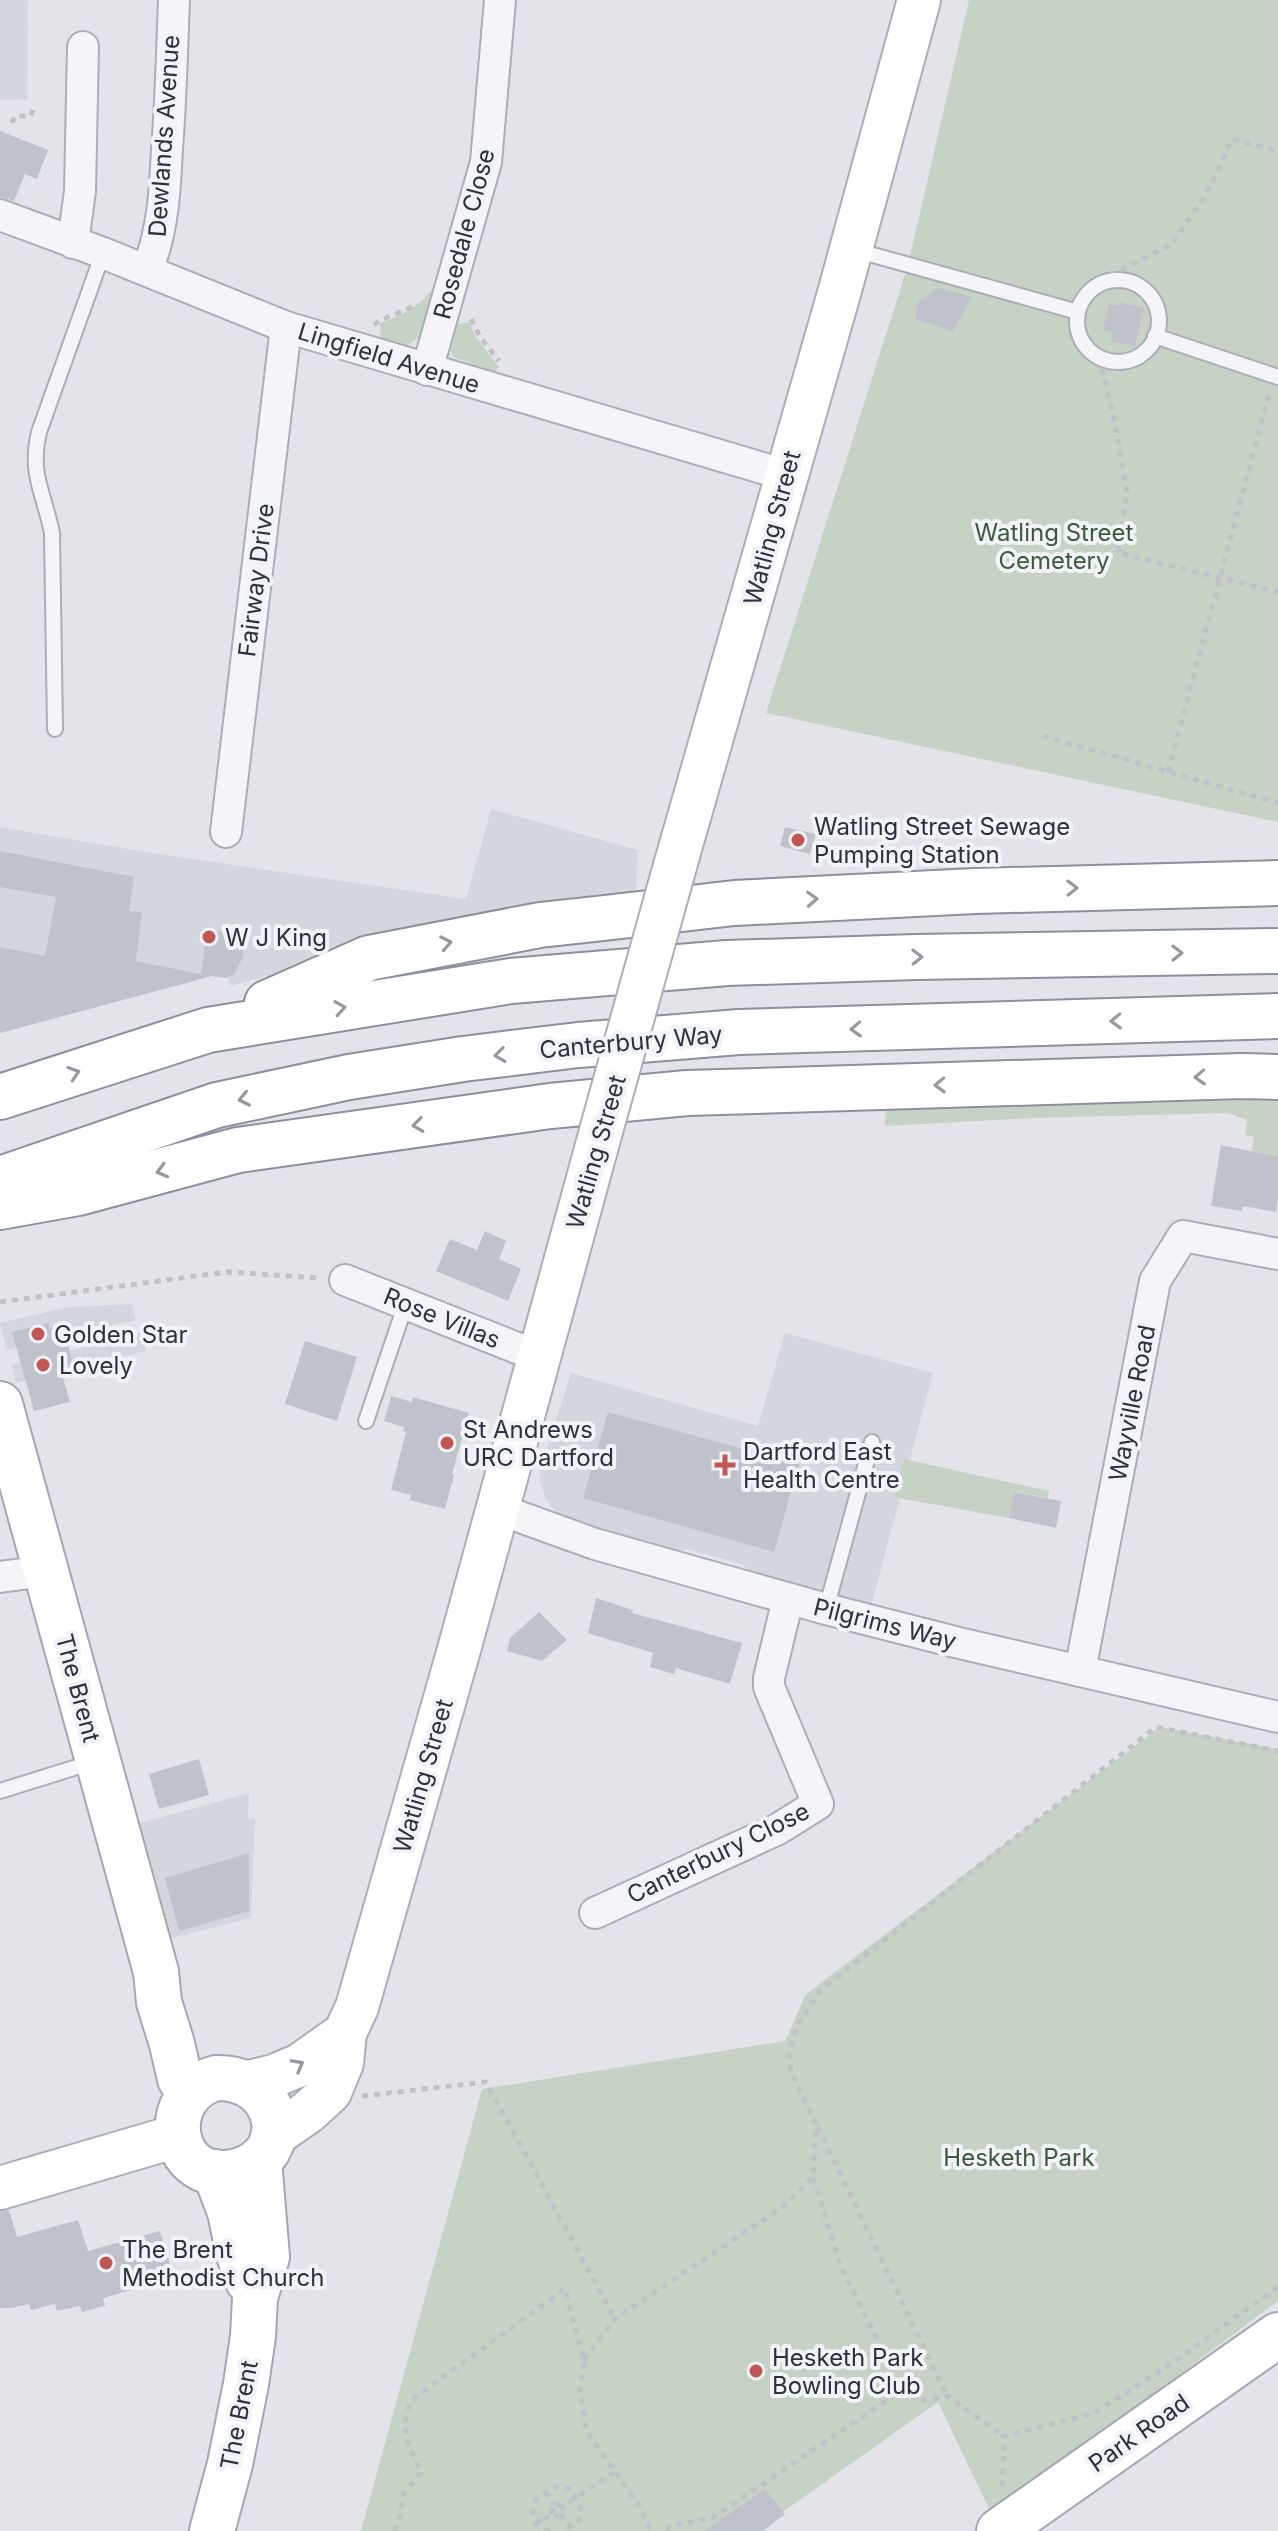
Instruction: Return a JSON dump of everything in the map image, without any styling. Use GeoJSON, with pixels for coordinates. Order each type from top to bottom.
{"type":"FeatureCollection","features":[{"type":"Feature","properties":{"kind":"main road","name":"Watling Street"},"geometry":{"type":"LineString","coordinates":[[265,2149],[330,2092],[342,2063],[345,2033],[361,1992],[498,1509],[919,0]]}},
{"type":"Feature","properties":{"kind":"main road"},"geometry":{"type":"LineString","coordinates":[[0,1097],[208,1030],[369,958],[540,925],[734,903],[975,891],[1278,883]]}},
{"type":"Feature","properties":{"kind":"main road"},"geometry":{"type":"LineString","coordinates":[[208,1030],[511,981],[727,963],[932,956],[1278,951]]}},
{"type":"Feature","properties":{"kind":"main road","name":"Canterbury Way"},"geometry":{"type":"LineString","coordinates":[[0,1179],[217,1105],[349,1077],[463,1059],[578,1045],[739,1032],[1278,1016]]}},
{"type":"Feature","properties":{"kind":"main road"},"geometry":{"type":"LineString","coordinates":[[0,1207],[78,1193],[238,1150],[565,1104],[687,1093],[1278,1077]]}},
{"type":"Feature","properties":{"kind":"main road","name":"The Brent"},"geometry":{"type":"LineString","coordinates":[[0,1404],[156,1972],[172,1992],[220,2085],[259,2091],[268,2102],[274,2127],[265,2149],[267,2257],[255,2298],[246,2384],[230,2464],[212,2531]]}},
{"type":"Feature","properties":{"kind":"main road"},"geometry":{"type":"LineString","coordinates":[[265,2149],[240,2170],[215,2172],[196,2165],[188,2158],[177,2136],[180,2115],[220,2085],[274,2076],[300,2065],[345,2033]]}},
{"type":"Feature","properties":{"kind":"main road"},"geometry":{"type":"LineString","coordinates":[[0,2188],[177,2136]]}},
{"type":"Feature","properties":{"kind":"main road","name":"The Brent"},"geometry":{"type":"LineString","coordinates":[[215,2172],[255,2298]]}},
{"type":"Feature","properties":{"kind":"main road","name":"Park Road"},"geometry":{"type":"LineString","coordinates":[[1000,2511],[1278,2335]]}},
{"type":"Feature","properties":{"kind":"street","name":"Dewlands Avenue"},"geometry":{"type":"LineString","coordinates":[[147,270],[157,245],[165,192],[174,0]]}},
{"type":"Feature","properties":{"kind":"street","name":"Rosedale Close"},"geometry":{"type":"LineString","coordinates":[[427,370],[486,162],[500,0]]}},
{"type":"Feature","properties":{"kind":"street"},"geometry":{"type":"LineString","coordinates":[[73,243],[80,191],[83,47]]}},
{"type":"Feature","properties":{"kind":"street","name":"Lingfield Avenue"},"geometry":{"type":"LineString","coordinates":[[0,215],[286,327],[786,475]]}},
{"type":"Feature","properties":{"kind":"street","name":"Fairway Drive"},"geometry":{"type":"LineString","coordinates":[[226,832],[286,327]]}},
{"type":"Feature","properties":{"kind":"street","name":"Wayville Road"},"geometry":{"type":"LineString","coordinates":[[1080,1671],[1155,1281],[1183,1236],[1278,1254]]}},
{"type":"Feature","properties":{"kind":"street","name":"Rose Villas"},"geometry":{"type":"LineString","coordinates":[[345,1280],[539,1354]]}},
{"type":"Feature","properties":{"kind":"street","name":"Pilgrims Way"},"geometry":{"type":"LineString","coordinates":[[498,1509],[587,1542],[788,1599],[1278,1717]]}},
{"type":"Feature","properties":{"kind":"street"},"geometry":{"type":"LineString","coordinates":[[0,1577],[46,1571]]}},
{"type":"Feature","properties":{"kind":"street","name":"Canterbury Close"},"geometry":{"type":"LineString","coordinates":[[595,1913],[778,1829],[818,1804],[769,1687],[788,1599]]}},
{"type":"Feature","properties":{"kind":"lane"},"geometry":{"type":"LineString","coordinates":[[850,249],[1078,312]]}},
{"type":"Feature","properties":{"kind":"lane"},"geometry":{"type":"LineString","coordinates":[[55,729],[52,533],[47,507],[38,486],[35,452],[39,432],[103,253]]}},
{"type":"Feature","properties":{"kind":"lane"},"geometry":{"type":"LineString","coordinates":[[1114,280],[1127,281],[1144,289],[1157,311],[1158,324],[1148,348],[1132,359],[1119,362],[1099,357],[1088,349],[1078,330],[1078,312],[1091,290],[1114,280]]}},
{"type":"Feature","properties":{"kind":"lane"},"geometry":{"type":"LineString","coordinates":[[1155,336],[1276,376]]}},
{"type":"Feature","properties":{"kind":"lane"},"geometry":{"type":"LineString","coordinates":[[366,1421],[406,1303]]}},
{"type":"Feature","properties":{"kind":"lane"},"geometry":{"type":"LineString","coordinates":[[826,1609],[872,1442]]}},
{"type":"Feature","properties":{"kind":"lane"},"geometry":{"type":"LineString","coordinates":[[0,1791],[97,1761]]}},
{"type":"Feature","properties":{"kind":"path"},"geometry":{"type":"LineString","coordinates":[[12,123],[15,116],[31,116],[33,109]]}},
{"type":"Feature","properties":{"kind":"path"},"geometry":{"type":"LineString","coordinates":[[1091,290],[1107,277],[1172,244],[1207,193],[1232,139],[1278,151]]}},
{"type":"Feature","properties":{"kind":"path"},"geometry":{"type":"LineString","coordinates":[[1099,357],[1127,491],[1118,553],[1278,592]]}},
{"type":"Feature","properties":{"kind":"path"},"geometry":{"type":"LineString","coordinates":[[1168,772],[1276,376]]}},
{"type":"Feature","properties":{"kind":"path"},"geometry":{"type":"LineString","coordinates":[[1043,736],[1278,803]]}},
{"type":"Feature","properties":{"kind":"path"},"geometry":{"type":"LineString","coordinates":[[0,1302],[227,1272],[345,1280]]}},
{"type":"Feature","properties":{"kind":"path"},"geometry":{"type":"LineString","coordinates":[[1278,1751],[1156,1727],[820,1991],[797,2025],[789,2051],[791,2071],[947,2396],[1004,2436],[1092,2414],[1168,2366],[1278,2287]]}},
{"type":"Feature","properties":{"kind":"path"},"geometry":{"type":"LineString","coordinates":[[353,2097],[486,2082],[615,2319]]}},
{"type":"Feature","properties":{"kind":"path"},"geometry":{"type":"LineString","coordinates":[[816,2124],[813,2177],[841,2267],[902,2390],[920,2401],[947,2396]]}},
{"type":"Feature","properties":{"kind":"path"},"geometry":{"type":"LineString","coordinates":[[584,2360],[615,2319],[784,2206],[813,2177]]}},
{"type":"Feature","properties":{"kind":"path"},"geometry":{"type":"LineString","coordinates":[[394,2531],[404,2492],[421,2473],[406,2436],[405,2413],[414,2398],[565,2289],[584,2360],[580,2391],[586,2430],[639,2506],[651,2531]]}},
{"type":"Feature","properties":{"kind":"path"},"geometry":{"type":"LineString","coordinates":[[667,2531],[670,2526],[712,2518],[902,2390]]}},
{"type":"Feature","properties":{"kind":"path"},"geometry":{"type":"LineString","coordinates":[[1000,2511],[1004,2436]]}},
{"type":"Feature","properties":{"kind":"path"},"geometry":{"type":"LineString","coordinates":[[554,2505],[563,2506],[615,2472]]}},
{"type":"Feature","properties":{"kind":"path"},"geometry":{"type":"LineString","coordinates":[[550,2531],[537,2524],[533,2512],[537,2498],[554,2487],[570,2489],[581,2507],[579,2520],[568,2529],[561,2514],[563,2506]]}},
{"type":"Feature","properties":{"kind":"path"},"geometry":{"type":"LineString","coordinates":[[545,2492],[554,2505],[552,2514]]}},
{"type":"Feature","properties":{"kind":"path"},"geometry":{"type":"LineString","coordinates":[[537,2524],[552,2514],[561,2514]]}},
{"type":"Feature","properties":{"kind":"shaded area"},"geometry":{"type":"Polygon","coordinates":[[[0,0],[28,0],[27,99],[0,100],[0,0]]]}},
{"type":"Feature","properties":{"kind":"shaded area","name":"W J King"},"geometry":{"type":"Polygon","coordinates":[[[491,809],[638,850],[635,905],[306,965],[231,986],[228,977],[212,976],[0,1033],[0,827],[139,851],[466,899],[491,809]]]}},
{"type":"Feature","properties":{"kind":"shaded area"},"geometry":{"type":"Polygon","coordinates":[[[132,1304],[136,1320],[7,1350],[0,1323],[69,1307],[132,1304]]]}},
{"type":"Feature","properties":{"kind":"shaded area"},"geometry":{"type":"Polygon","coordinates":[[[141,1333],[146,1351],[16,1383],[12,1365],[141,1333]]]}},
{"type":"Feature","properties":{"kind":"shaded area","name":"Dartford East Health Centre"},"geometry":{"type":"Polygon","coordinates":[[[785,1333],[933,1373],[871,1607],[754,1574],[741,1564],[687,1549],[663,1552],[564,1519],[551,1507],[540,1482],[540,1470],[571,1373],[758,1426],[785,1333]]]}},
{"type":"Feature","properties":{"kind":"shaded area"},"geometry":{"type":"Polygon","coordinates":[[[249,1793],[248,1818],[255,1819],[251,1918],[165,1940],[133,1825],[249,1793]]]}},
{"type":"Feature","properties":{"kind":"green space","name":"Watling Street Cemetery"},"geometry":{"type":"Polygon","coordinates":[[[969,0],[1278,0],[1278,822],[766,713],[908,265],[969,0]]]}},
{"type":"Feature","properties":{"kind":"green space"},"geometry":{"type":"Polygon","coordinates":[[[438,283],[424,334],[406,346],[381,339],[380,323],[412,308],[438,283]]]}},
{"type":"Feature","properties":{"kind":"green space"},"geometry":{"type":"Polygon","coordinates":[[[469,322],[475,336],[499,367],[495,372],[453,357],[449,346],[451,325],[469,322]]]}},
{"type":"Feature","properties":{"kind":"green space"},"geometry":{"type":"Polygon","coordinates":[[[1278,1099],[1278,1157],[1249,1168],[1254,1137],[1245,1135],[1247,1120],[1227,1113],[885,1126],[886,1110],[1278,1099]]]}},
{"type":"Feature","properties":{"kind":"green space"},"geometry":{"type":"Polygon","coordinates":[[[904,1459],[1049,1491],[1048,1498],[1014,1492],[1009,1518],[893,1497],[904,1459]]]}},
{"type":"Feature","properties":{"kind":"green space","name":"Hesketh Park"},"geometry":{"type":"Polygon","coordinates":[[[1160,1727],[1278,1749],[1278,2301],[992,2515],[938,2402],[756,2531],[361,2531],[482,2089],[785,2041],[806,1994],[1160,1727]]]}},
{"type":"Feature","properties":{"kind":"building"},"geometry":{"type":"Polygon","coordinates":[[[0,131],[48,150],[37,179],[25,174],[14,201],[0,197],[0,131]]]}},
{"type":"Feature","properties":{"kind":"building"},"geometry":{"type":"Polygon","coordinates":[[[938,288],[972,297],[953,331],[915,319],[918,302],[938,288]]]}},
{"type":"Feature","properties":{"kind":"building"},"geometry":{"type":"Polygon","coordinates":[[[1119,302],[1144,308],[1135,346],[1110,341],[1112,332],[1103,330],[1109,304],[1118,306],[1119,302]]]}},
{"type":"Feature","properties":{"kind":"building","name":"Watling Street Sewage Pumping Station"},"geometry":{"type":"Polygon","coordinates":[[[785,827],[816,834],[810,854],[780,846],[785,827]]]}},
{"type":"Feature","properties":{"kind":"building"},"geometry":{"type":"Polygon","coordinates":[[[0,851],[134,877],[129,911],[142,912],[136,961],[201,974],[207,929],[245,935],[243,957],[234,975],[225,978],[212,976],[0,1033],[0,947],[45,956],[56,897],[0,887],[0,851]]]}},
{"type":"Feature","properties":{"kind":"building"},"geometry":{"type":"Polygon","coordinates":[[[1221,1145],[1278,1157],[1276,1212],[1243,1206],[1242,1211],[1211,1206],[1221,1145]]]}},
{"type":"Feature","properties":{"kind":"building"},"geometry":{"type":"Polygon","coordinates":[[[485,1231],[506,1241],[499,1259],[521,1269],[508,1301],[436,1271],[450,1239],[477,1250],[485,1231]]]}},
{"type":"Feature","properties":{"kind":"building"},"geometry":{"type":"Polygon","coordinates":[[[49,1323],[49,1328],[62,1325],[66,1336],[73,1364],[60,1367],[70,1402],[34,1411],[12,1332],[49,1323]]]}},
{"type":"Feature","properties":{"kind":"building"},"geometry":{"type":"Polygon","coordinates":[[[305,1341],[357,1357],[337,1421],[285,1404],[305,1341]]]}},
{"type":"Feature","properties":{"kind":"building"},"geometry":{"type":"Polygon","coordinates":[[[391,1396],[412,1402],[413,1397],[469,1413],[445,1509],[410,1500],[411,1495],[391,1490],[406,1432],[403,1431],[404,1427],[384,1421],[391,1396]]]}},
{"type":"Feature","properties":{"kind":"building"},"geometry":{"type":"Polygon","coordinates":[[[608,1412],[799,1464],[774,1552],[583,1498],[608,1412]]]}},
{"type":"Feature","properties":{"kind":"building"},"geometry":{"type":"Polygon","coordinates":[[[1014,1492],[1061,1501],[1056,1528],[1009,1518],[1014,1492]]]}},
{"type":"Feature","properties":{"kind":"building"},"geometry":{"type":"Polygon","coordinates":[[[596,1598],[633,1610],[632,1613],[742,1643],[730,1684],[676,1668],[674,1674],[650,1667],[653,1653],[588,1633],[596,1598]]]}},
{"type":"Feature","properties":{"kind":"building"},"geometry":{"type":"Polygon","coordinates":[[[539,1612],[567,1640],[542,1661],[507,1651],[510,1638],[539,1612]]]}},
{"type":"Feature","properties":{"kind":"building"},"geometry":{"type":"Polygon","coordinates":[[[199,1759],[209,1795],[159,1809],[149,1774],[199,1759]]]}},
{"type":"Feature","properties":{"kind":"building"},"geometry":{"type":"Polygon","coordinates":[[[249,1853],[249,1911],[179,1931],[165,1878],[249,1853]]]}},
{"type":"Feature","properties":{"kind":"building","name":"The Brent Methodist Church"},"geometry":{"type":"Polygon","coordinates":[[[9,2210],[17,2237],[78,2220],[88,2251],[160,2231],[174,2278],[103,2298],[105,2306],[82,2312],[80,2306],[57,2311],[55,2304],[31,2310],[29,2304],[0,2308],[0,2211],[9,2210]]]}},
{"type":"Feature","properties":{"kind":"building"},"geometry":{"type":"Polygon","coordinates":[[[765,2489],[785,2514],[763,2531],[704,2531],[765,2489]]]}},
{"type":"Feature","properties":{"kind":"place","name":"Watling Street Sewage Pumping Station"},"geometry":{"type":"Point","coordinates":[798,840]}},
{"type":"Feature","properties":{"kind":"place","name":"W J King"},"geometry":{"type":"Point","coordinates":[209,937]}},
{"type":"Feature","properties":{"kind":"place","name":"Golden Star"},"geometry":{"type":"Point","coordinates":[38,1334]}},
{"type":"Feature","properties":{"kind":"place","name":"Lovely"},"geometry":{"type":"Point","coordinates":[43,1365]}},
{"type":"Feature","properties":{"kind":"place","name":"St Andrews URC Dartford"},"geometry":{"type":"Point","coordinates":[447,1443]}},
{"type":"Feature","properties":{"kind":"place","name":"Dartford East Health Centre"},"geometry":{"type":"Point","coordinates":[725,1465]}},
{"type":"Feature","properties":{"kind":"place","name":"The Brent Methodist Church"},"geometry":{"type":"Point","coordinates":[106,2263]}},
{"type":"Feature","properties":{"kind":"place","name":"Hesketh Park Bowling Club"},"geometry":{"type":"Point","coordinates":[756,2371]}}]}
